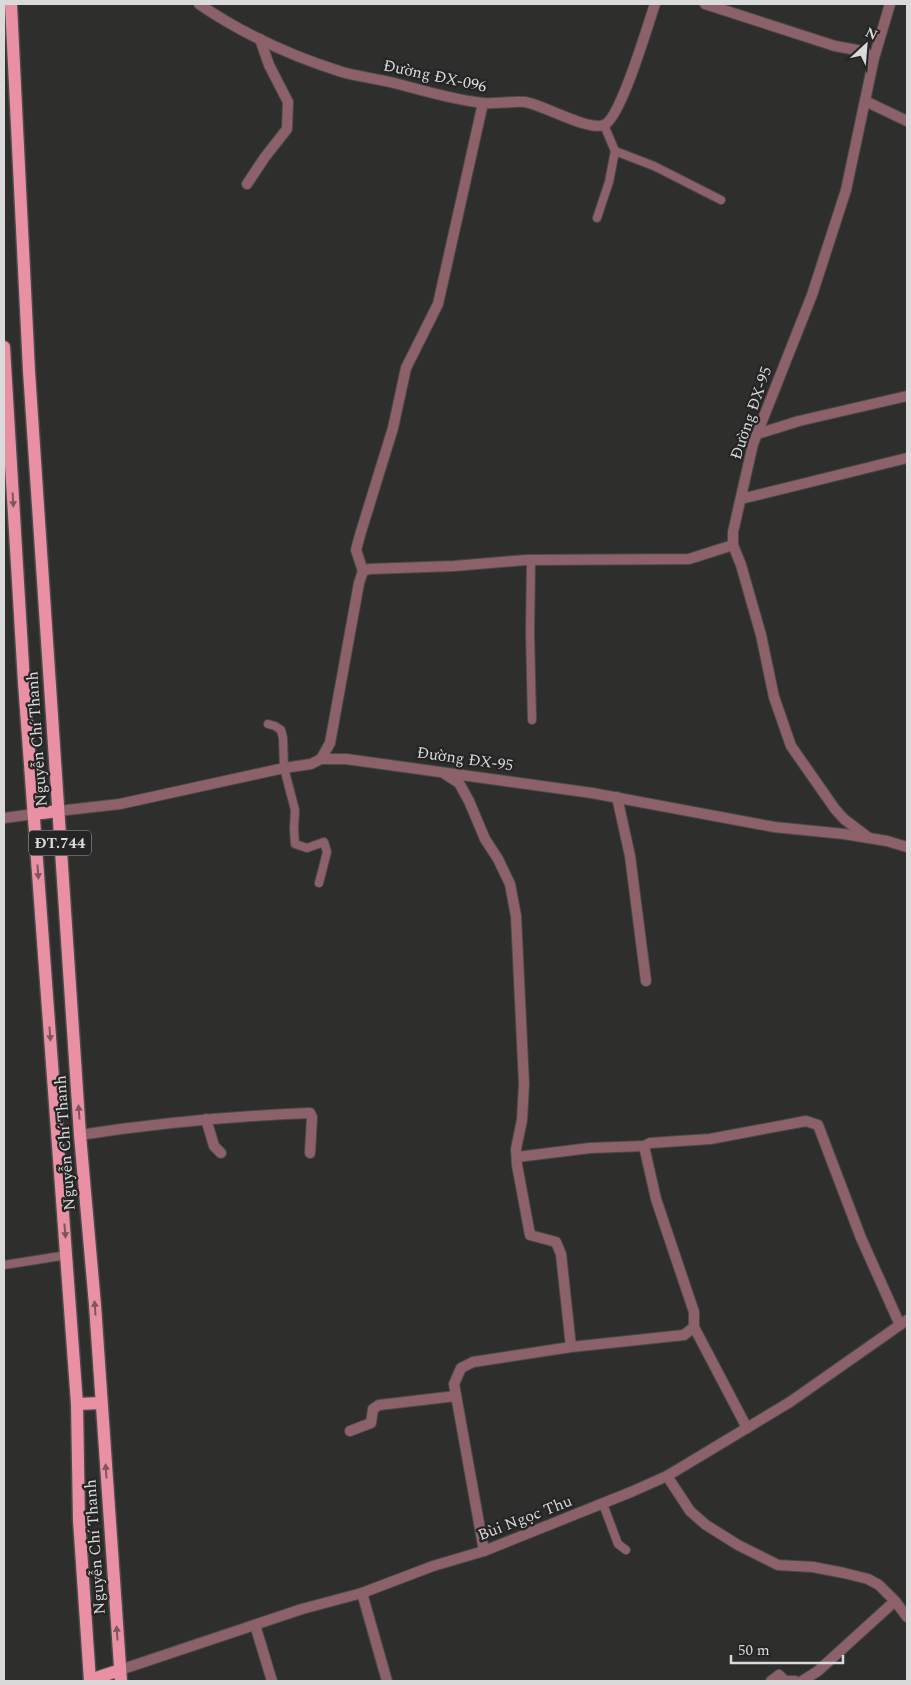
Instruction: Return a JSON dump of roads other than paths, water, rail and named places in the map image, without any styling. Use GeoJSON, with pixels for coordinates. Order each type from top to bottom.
{"type":"FeatureCollection","features":[{"type":"Feature","properties":{"kind":"main road","name":"Nguyễn Chí Thanh"},"geometry":{"type":"LineString","coordinates":[[11,4],[29,371],[80,1136],[94,1295],[120,1676]]}},
{"type":"Feature","properties":{"kind":"main road","name":"Nguyễn Chí Thanh"},"geometry":{"type":"LineString","coordinates":[[4,347],[24,683],[77,1404],[79,1520],[88,1681]]}},
{"type":"Feature","properties":{"kind":"main road"},"geometry":{"type":"LineString","coordinates":[[34,814],[58,811]]}},
{"type":"Feature","properties":{"kind":"main road"},"geometry":{"type":"LineString","coordinates":[[58,1139],[80,1136]]}},
{"type":"Feature","properties":{"kind":"main road"},"geometry":{"type":"LineString","coordinates":[[77,1404],[101,1403]]}},
{"type":"Feature","properties":{"kind":"main road"},"geometry":{"type":"LineString","coordinates":[[88,1681],[120,1676]]}},
{"type":"Feature","properties":{"kind":"street","name":"Đường ĐX-096"},"geometry":{"type":"LineString","coordinates":[[198,4],[229,24],[296,57],[344,72],[448,97],[483,103],[526,102],[592,126],[604,125]]}},
{"type":"Feature","properties":{"kind":"street"},"geometry":{"type":"LineString","coordinates":[[604,125],[613,117],[634,69],[655,4]]}},
{"type":"Feature","properties":{"kind":"street"},"geometry":{"type":"LineString","coordinates":[[705,4],[835,46],[862,51],[874,58]]}},
{"type":"Feature","properties":{"kind":"street","name":"Đường ĐX-95"},"geometry":{"type":"LineString","coordinates":[[868,838],[844,819],[835,809],[791,746],[774,697],[761,635],[741,565],[733,545],[733,532],[752,444],[812,295],[846,190],[874,58],[890,4]]}},
{"type":"Feature","properties":{"kind":"street"},"geometry":{"type":"LineString","coordinates":[[247,184],[287,129],[288,102],[268,66],[260,39]]}},
{"type":"Feature","properties":{"kind":"street"},"geometry":{"type":"LineString","coordinates":[[865,101],[907,121]]}},
{"type":"Feature","properties":{"kind":"street"},"geometry":{"type":"LineString","coordinates":[[321,759],[330,743],[363,571],[356,550],[394,428],[406,368],[438,304],[483,103]]}},
{"type":"Feature","properties":{"kind":"street"},"geometry":{"type":"LineString","coordinates":[[757,434],[799,421],[907,396]]}},
{"type":"Feature","properties":{"kind":"street"},"geometry":{"type":"LineString","coordinates":[[741,498],[907,458]]}},
{"type":"Feature","properties":{"kind":"street"},"geometry":{"type":"LineString","coordinates":[[363,571],[369,569],[454,566],[531,560],[689,559],[733,545]]}},
{"type":"Feature","properties":{"kind":"street","name":"Đường ĐX-95"},"geometry":{"type":"LineString","coordinates":[[58,811],[120,804],[284,768],[311,764],[321,759],[346,758],[617,798],[774,827],[844,834],[887,841],[907,847]]}},
{"type":"Feature","properties":{"kind":"street"},"geometry":{"type":"LineString","coordinates":[[442,772],[459,784],[469,801],[485,839],[498,859],[510,884],[516,916],[524,1084],[522,1120],[516,1149],[517,1157],[530,1235],[556,1242],[561,1254],[571,1347]]}},
{"type":"Feature","properties":{"kind":"street"},"geometry":{"type":"LineString","coordinates":[[617,798],[630,856],[646,981]]}},
{"type":"Feature","properties":{"kind":"street"},"geometry":{"type":"LineString","coordinates":[[4,818],[34,814]]}},
{"type":"Feature","properties":{"kind":"street"},"geometry":{"type":"LineString","coordinates":[[80,1136],[166,1122],[310,1113],[312,1117],[310,1153]]}},
{"type":"Feature","properties":{"kind":"street"},"geometry":{"type":"LineString","coordinates":[[206,1119],[214,1146],[221,1153]]}},
{"type":"Feature","properties":{"kind":"street"},"geometry":{"type":"LineString","coordinates":[[517,1157],[590,1148],[644,1146],[650,1143],[710,1139],[806,1121],[818,1126],[861,1238],[903,1322]]}},
{"type":"Feature","properties":{"kind":"street"},"geometry":{"type":"LineString","coordinates":[[644,1146],[656,1199],[694,1312],[694,1327],[747,1428]]}},
{"type":"Feature","properties":{"kind":"street","name":"Bùi Ngọc Thu"},"geometry":{"type":"LineString","coordinates":[[120,1676],[255,1625],[362,1593],[433,1566],[484,1551],[603,1504],[667,1476],[790,1402],[903,1322]]}},
{"type":"Feature","properties":{"kind":"street"},"geometry":{"type":"LineString","coordinates":[[484,1551],[454,1384],[461,1368],[473,1362],[571,1347],[684,1335],[694,1327]]}},
{"type":"Feature","properties":{"kind":"street"},"geometry":{"type":"LineString","coordinates":[[350,1431],[371,1424],[373,1409],[376,1406],[456,1396]]}},
{"type":"Feature","properties":{"kind":"street"},"geometry":{"type":"LineString","coordinates":[[667,1476],[690,1511],[706,1525],[738,1545],[778,1566],[813,1567],[868,1579],[879,1585],[895,1601],[907,1617]]}},
{"type":"Feature","properties":{"kind":"street"},"geometry":{"type":"LineString","coordinates":[[362,1593],[387,1681]]}},
{"type":"Feature","properties":{"kind":"street"},"geometry":{"type":"LineString","coordinates":[[802,1681],[818,1671],[895,1601]]}},
{"type":"Feature","properties":{"kind":"street"},"geometry":{"type":"LineString","coordinates":[[255,1625],[272,1681]]}},
{"type":"Feature","properties":{"kind":"street"},"geometry":{"type":"LineString","coordinates":[[771,1681],[779,1675],[785,1681],[795,1681]]}},
{"type":"Feature","properties":{"kind":"lane"},"geometry":{"type":"LineString","coordinates":[[597,218],[609,182],[615,151],[604,125]]}},
{"type":"Feature","properties":{"kind":"lane"},"geometry":{"type":"LineString","coordinates":[[615,151],[654,166],[721,200]]}},
{"type":"Feature","properties":{"kind":"lane"},"geometry":{"type":"LineString","coordinates":[[531,560],[532,720]]}},
{"type":"Feature","properties":{"kind":"lane"},"geometry":{"type":"LineString","coordinates":[[268,724],[281,730],[284,738],[284,768],[295,810],[295,844],[307,848],[324,842],[326,847],[327,852],[320,883]]}},
{"type":"Feature","properties":{"kind":"lane"},"geometry":{"type":"LineString","coordinates":[[4,1265],[67,1255]]}},
{"type":"Feature","properties":{"kind":"lane"},"geometry":{"type":"LineString","coordinates":[[603,1504],[618,1544],[626,1550]]}}]}
